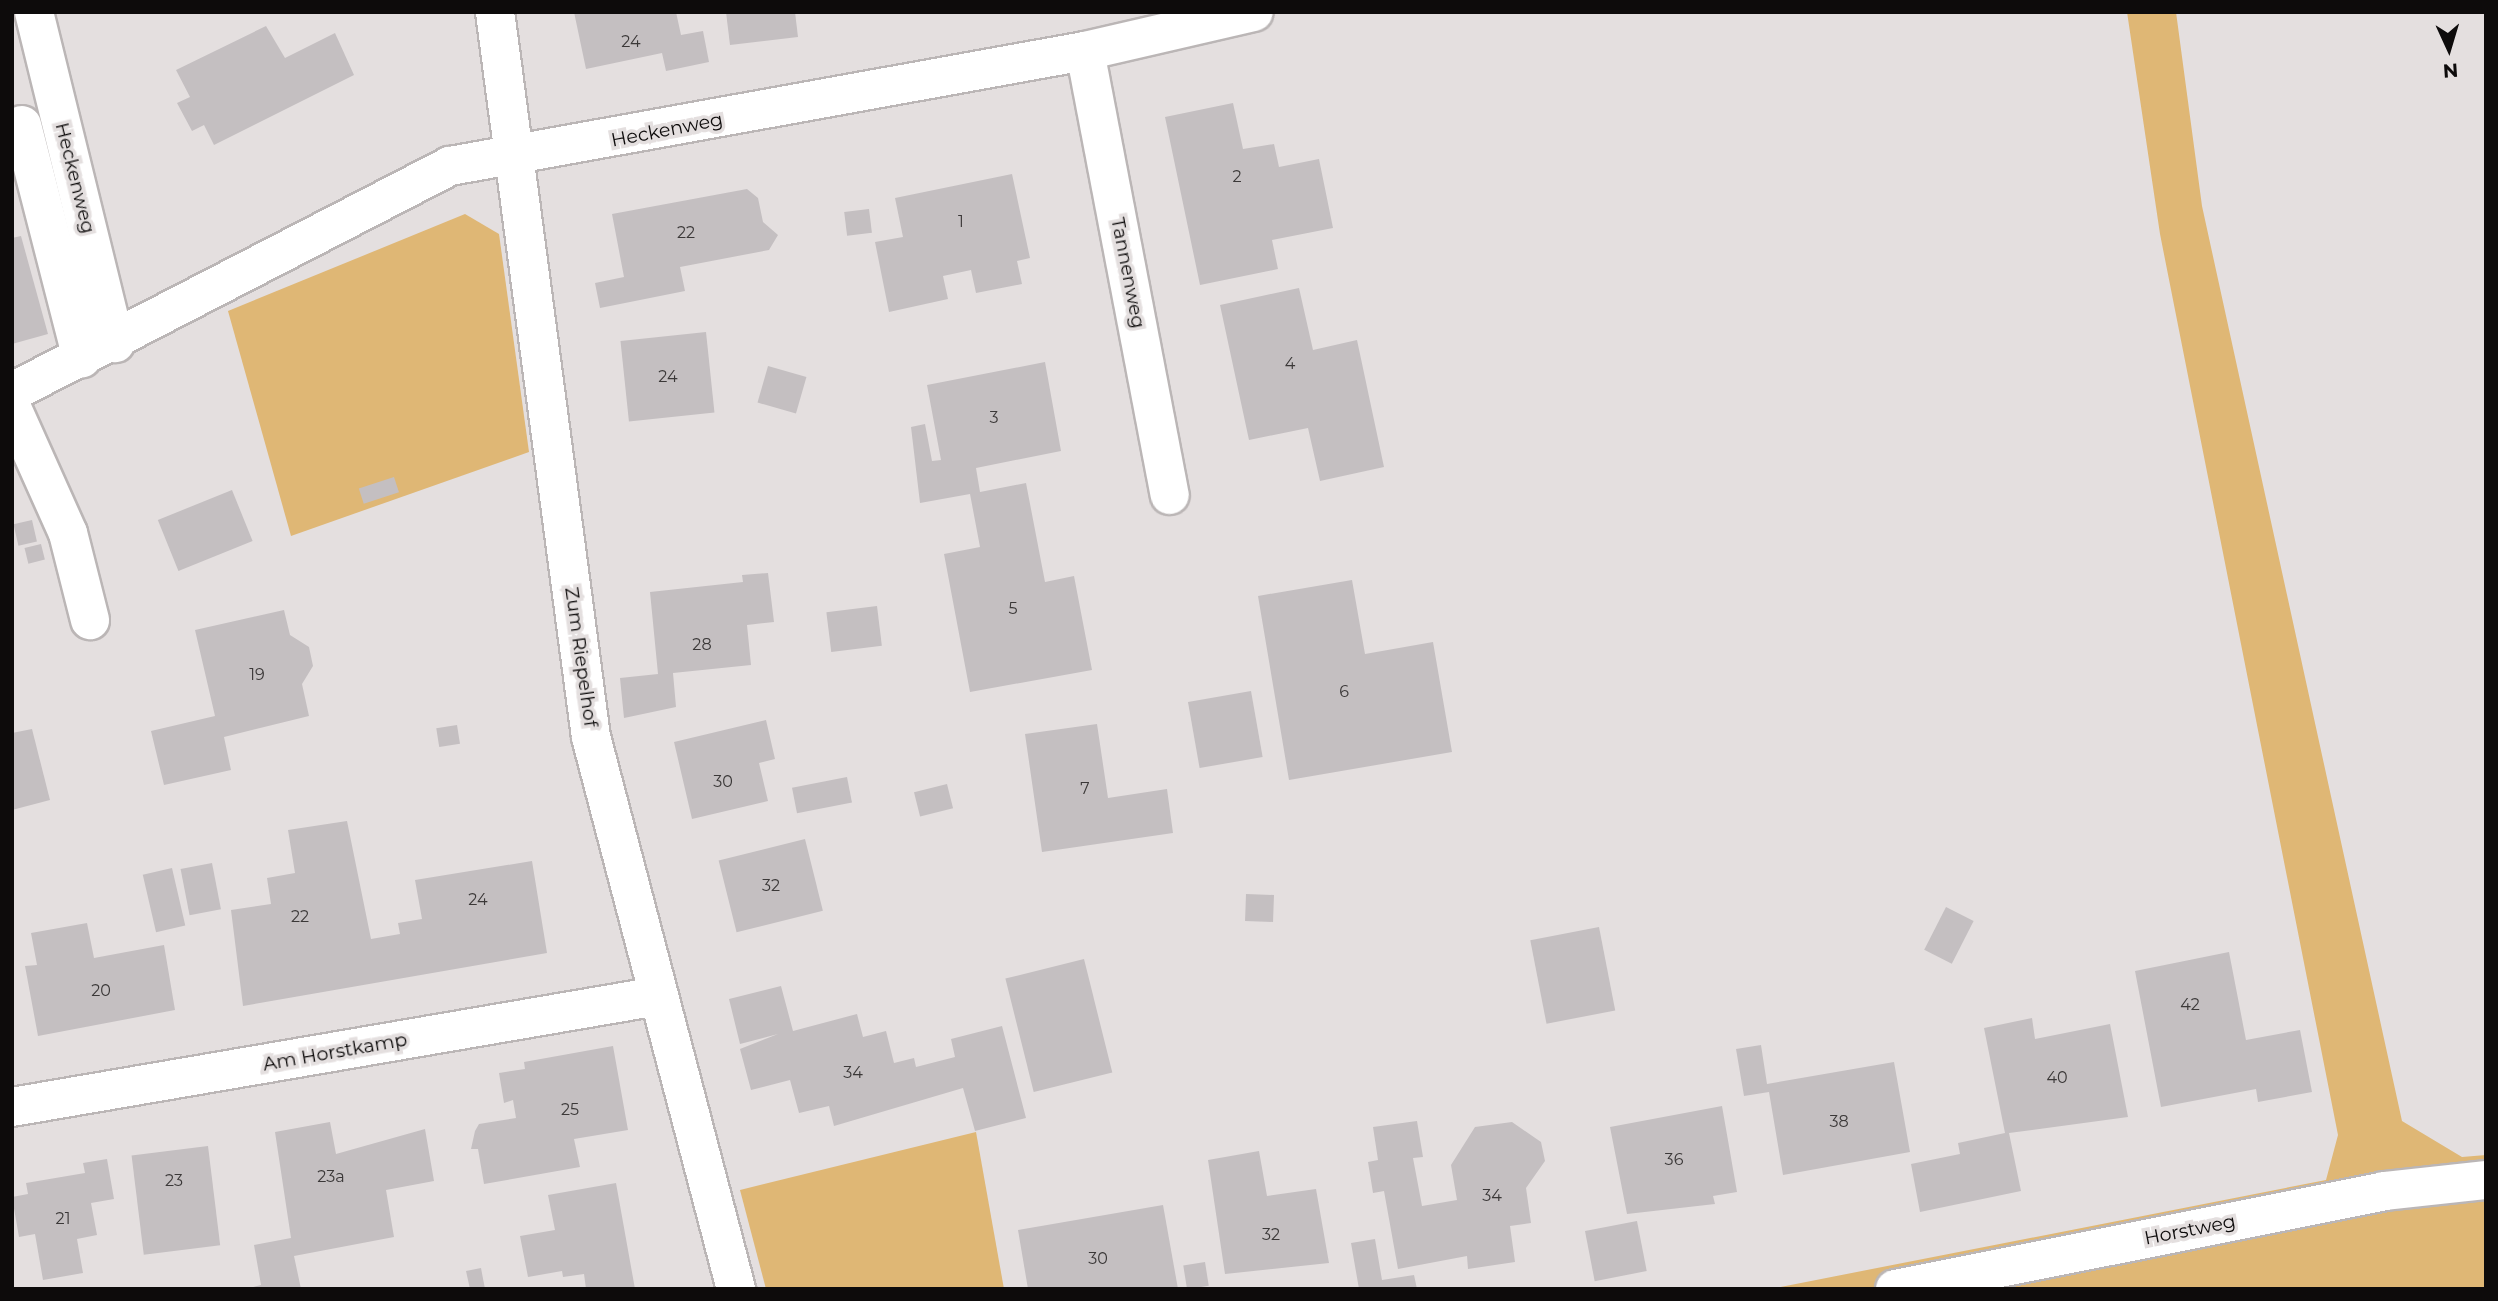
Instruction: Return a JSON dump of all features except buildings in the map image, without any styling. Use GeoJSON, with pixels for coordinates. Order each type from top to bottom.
{"type":"FeatureCollection","features":[{"type":"Feature","properties":{"kind":"street","name":"Heckenweg"},"geometry":{"type":"LineString","coordinates":[[34,12],[98,351]]}},
{"type":"Feature","properties":{"kind":"street","name":"Zum Riepelhof"},"geometry":{"type":"LineString","coordinates":[[495,12],[591,737],[736,1289]]}},
{"type":"Feature","properties":{"kind":"street","name":"Heckenweg"},"geometry":{"type":"LineString","coordinates":[[12,392],[98,351],[450,166],[515,158],[1085,51],[1254,12]]}},
{"type":"Feature","properties":{"kind":"street","name":"Tannenweg"},"geometry":{"type":"LineString","coordinates":[[1085,51],[1170,495]]}},
{"type":"Feature","properties":{"kind":"street"},"geometry":{"type":"LineString","coordinates":[[22,125],[98,351]]}},
{"type":"Feature","properties":{"kind":"street"},"geometry":{"type":"LineString","coordinates":[[12,408],[68,533],[90,620]]}},
{"type":"Feature","properties":{"kind":"street","name":"Am Horstkamp"},"geometry":{"type":"LineString","coordinates":[[12,1107],[658,996]]}},
{"type":"Feature","properties":{"kind":"street","name":"Horstweg"},"geometry":{"type":"LineString","coordinates":[[1895,1289],[2384,1191],[2486,1180]]}},
{"type":"Feature","properties":{"kind":"shaded area"},"geometry":{"type":"Polygon","coordinates":[[[2127,12],[2176,12],[2202,206],[2402,1121],[2462,1157],[2486,1155],[2486,1289],[1770,1289],[2326,1180],[2338,1135],[2160,234],[2127,12]]]}},
{"type":"Feature","properties":{"kind":"shaded area"},"geometry":{"type":"Polygon","coordinates":[[[465,214],[499,234],[529,452],[291,536],[228,311],[465,214]]]}},
{"type":"Feature","properties":{"kind":"shaded area"},"geometry":{"type":"Polygon","coordinates":[[[976,1132],[1004,1289],[766,1289],[740,1190],[976,1132]]]}}]}
